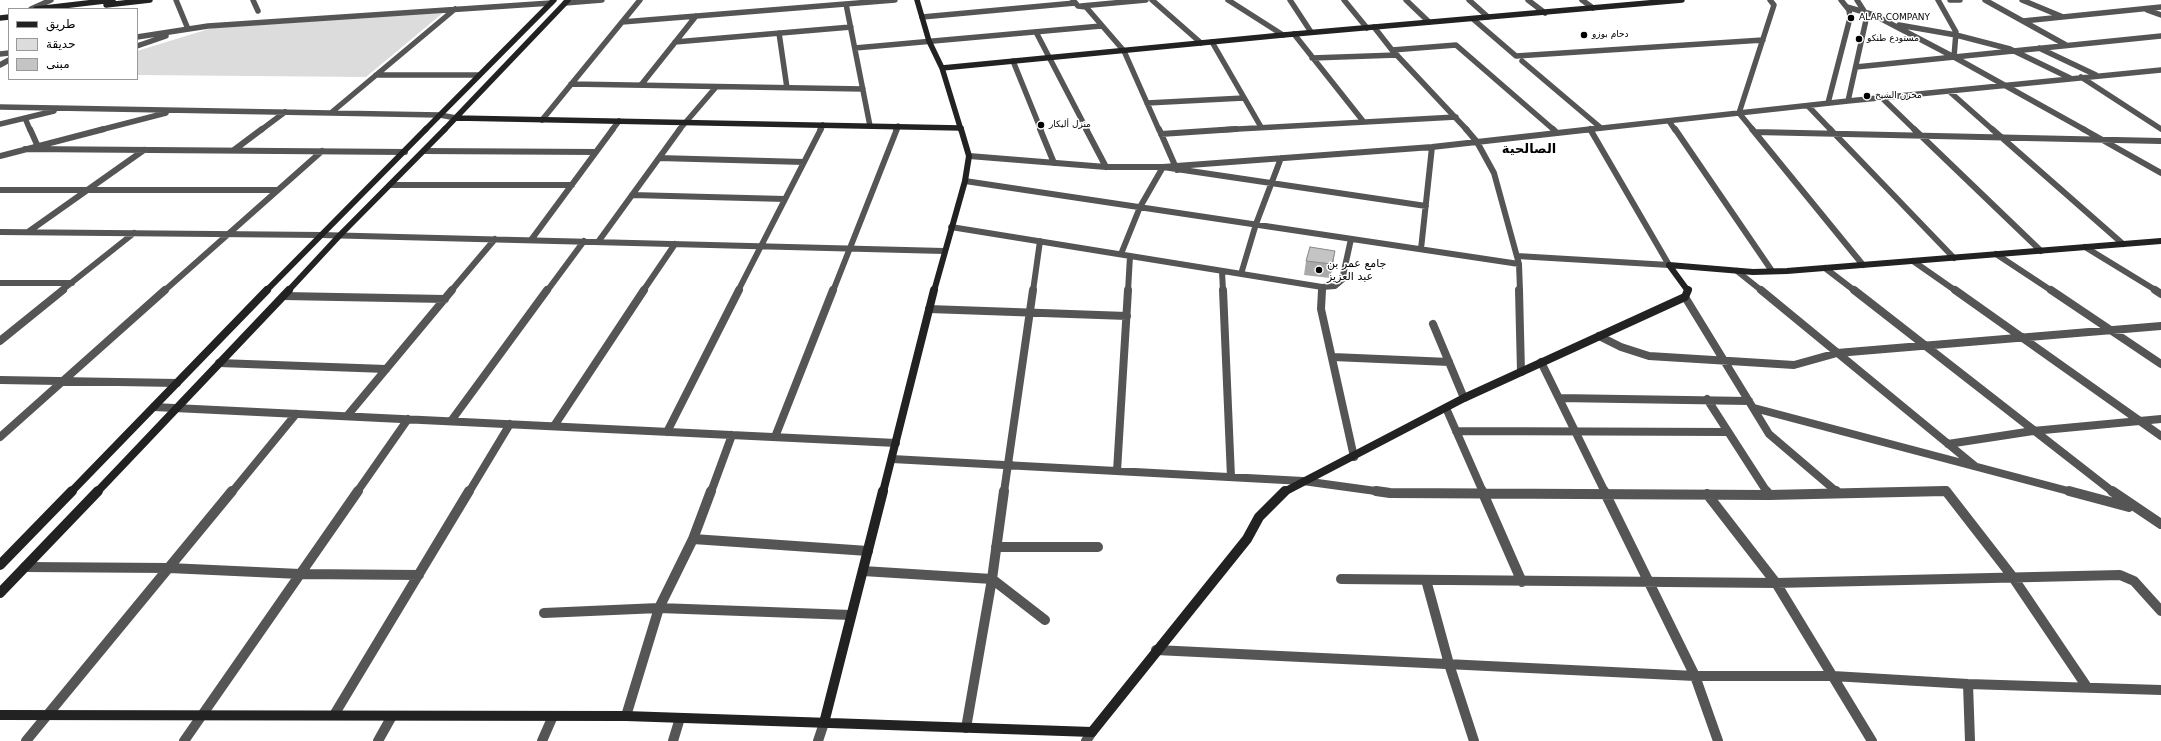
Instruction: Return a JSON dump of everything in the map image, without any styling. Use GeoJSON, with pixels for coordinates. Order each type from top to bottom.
{"type":"FeatureCollection","features":[{"type":"Feature","properties":{"kind":"street"},"geometry":{"type":"LineString","coordinates":[[33,8],[51,0]]}},
{"type":"Feature","properties":{"kind":"street"},"geometry":{"type":"LineString","coordinates":[[45,8],[113,0]]}},
{"type":"Feature","properties":{"kind":"street"},"geometry":{"type":"LineString","coordinates":[[91,8],[150,0]]}},
{"type":"Feature","properties":{"kind":"street"},"geometry":{"type":"LineString","coordinates":[[176,0],[188,29]]}},
{"type":"Feature","properties":{"kind":"street"},"geometry":{"type":"LineString","coordinates":[[253,0],[258,11]]}},
{"type":"Feature","properties":{"kind":"street"},"geometry":{"type":"LineString","coordinates":[[0,593],[284,296],[340,235],[424,151],[567,1],[602,0]]}},
{"type":"Feature","properties":{"kind":"street"},"geometry":{"type":"LineString","coordinates":[[542,120],[640,0]]}},
{"type":"Feature","properties":{"kind":"street"},"geometry":{"type":"LineString","coordinates":[[622,22],[779,7],[895,0]]}},
{"type":"Feature","properties":{"kind":"street"},"geometry":{"type":"LineString","coordinates":[[818,741],[824,723],[896,443],[944,251],[965,181],[969,156],[942,68],[929,41],[917,0]]}},
{"type":"Feature","properties":{"kind":"street"},"geometry":{"type":"LineString","coordinates":[[1017,0],[1022,7]]}},
{"type":"Feature","properties":{"kind":"street"},"geometry":{"type":"LineString","coordinates":[[922,17],[1022,7],[1146,0]]}},
{"type":"Feature","properties":{"kind":"street"},"geometry":{"type":"LineString","coordinates":[[1152,0],[1201,44]]}},
{"type":"Feature","properties":{"kind":"street"},"geometry":{"type":"LineString","coordinates":[[1228,0],[1283,35]]}},
{"type":"Feature","properties":{"kind":"street"},"geometry":{"type":"LineString","coordinates":[[1290,0],[1311,32]]}},
{"type":"Feature","properties":{"kind":"street"},"geometry":{"type":"LineString","coordinates":[[1344,0],[1367,28]]}},
{"type":"Feature","properties":{"kind":"street"},"geometry":{"type":"LineString","coordinates":[[1406,0],[1429,22]]}},
{"type":"Feature","properties":{"kind":"street"},"geometry":{"type":"LineString","coordinates":[[1468,0],[1488,17]]}},
{"type":"Feature","properties":{"kind":"street"},"geometry":{"type":"LineString","coordinates":[[1528,0],[1545,13]]}},
{"type":"Feature","properties":{"kind":"street"},"geometry":{"type":"LineString","coordinates":[[1582,0],[1593,8]]}},
{"type":"Feature","properties":{"kind":"street"},"geometry":{"type":"LineString","coordinates":[[942,68],[1201,44],[1311,32],[1682,0]]}},
{"type":"Feature","properties":{"kind":"street"},"geometry":{"type":"LineString","coordinates":[[1739,113],[1774,5],[1770,0]]}},
{"type":"Feature","properties":{"kind":"street"},"geometry":{"type":"LineString","coordinates":[[1828,103],[1850,18],[1847,7],[1842,0]]}},
{"type":"Feature","properties":{"kind":"street"},"geometry":{"type":"LineString","coordinates":[[1848,101],[1866,20],[1864,11],[1857,0]]}},
{"type":"Feature","properties":{"kind":"street"},"geometry":{"type":"LineString","coordinates":[[1938,0],[1954,26],[1956,35],[1954,57]]}},
{"type":"Feature","properties":{"kind":"street"},"geometry":{"type":"LineString","coordinates":[[1950,0],[1960,0]]}},
{"type":"Feature","properties":{"kind":"street"},"geometry":{"type":"LineString","coordinates":[[1985,0],[2066,46]]}},
{"type":"Feature","properties":{"kind":"street"},"geometry":{"type":"LineString","coordinates":[[2022,0],[2064,17]]}},
{"type":"Feature","properties":{"kind":"street"},"geometry":{"type":"LineString","coordinates":[[138,37],[208,26],[553,2]]}},
{"type":"Feature","properties":{"kind":"street"},"geometry":{"type":"LineString","coordinates":[[2,561],[177,384],[321,235],[553,2]]}},
{"type":"Feature","properties":{"kind":"street"},"geometry":{"type":"LineString","coordinates":[[1076,3],[1086,8],[1124,51],[1176,168]]}},
{"type":"Feature","properties":{"kind":"street"},"geometry":{"type":"LineString","coordinates":[[846,4],[870,126]]}},
{"type":"Feature","properties":{"kind":"street"},"geometry":{"type":"LineString","coordinates":[[1847,7],[1864,11],[1891,23],[2006,85],[2161,173]]}},
{"type":"Feature","properties":{"kind":"street"},"geometry":{"type":"LineString","coordinates":[[2023,21],[2161,7]]}},
{"type":"Feature","properties":{"kind":"street"},"geometry":{"type":"LineString","coordinates":[[2144,9],[2161,15]]}},
{"type":"Feature","properties":{"kind":"street"},"geometry":{"type":"LineString","coordinates":[[332,112],[455,10]]}},
{"type":"Feature","properties":{"kind":"street"},"geometry":{"type":"LineString","coordinates":[[641,85],[696,16]]}},
{"type":"Feature","properties":{"kind":"street"},"geometry":{"type":"LineString","coordinates":[[1473,19],[1516,56],[1763,40]]}},
{"type":"Feature","properties":{"kind":"street"},"geometry":{"type":"LineString","coordinates":[[1891,23],[1956,35],[2014,51],[2070,78]]}},
{"type":"Feature","properties":{"kind":"street"},"geometry":{"type":"LineString","coordinates":[[855,48],[1102,26]]}},
{"type":"Feature","properties":{"kind":"street"},"geometry":{"type":"LineString","coordinates":[[675,42],[851,27]]}},
{"type":"Feature","properties":{"kind":"street"},"geometry":{"type":"LineString","coordinates":[[1374,27],[1392,50],[1456,117],[1477,142],[1494,173],[1519,264],[1520,372]]}},
{"type":"Feature","properties":{"kind":"street"},"geometry":{"type":"LineString","coordinates":[[138,46],[188,29]]}},
{"type":"Feature","properties":{"kind":"street"},"geometry":{"type":"LineString","coordinates":[[1036,32],[1106,167]]}},
{"type":"Feature","properties":{"kind":"street"},"geometry":{"type":"LineString","coordinates":[[779,33],[787,88]]}},
{"type":"Feature","properties":{"kind":"street"},"geometry":{"type":"LineString","coordinates":[[1294,34],[1363,121]]}},
{"type":"Feature","properties":{"kind":"street"},"geometry":{"type":"LineString","coordinates":[[1856,67],[2161,36]]}},
{"type":"Feature","properties":{"kind":"street"},"geometry":{"type":"LineString","coordinates":[[1212,42],[1261,127]]}},
{"type":"Feature","properties":{"kind":"street"},"geometry":{"type":"LineString","coordinates":[[1392,50],[1456,45],[1556,133]]}},
{"type":"Feature","properties":{"kind":"street"},"geometry":{"type":"LineString","coordinates":[[2039,48],[2096,76]]}},
{"type":"Feature","properties":{"kind":"street"},"geometry":{"type":"LineString","coordinates":[[1312,58],[1397,55]]}},
{"type":"Feature","properties":{"kind":"street"},"geometry":{"type":"LineString","coordinates":[[1013,61],[1054,163]]}},
{"type":"Feature","properties":{"kind":"street"},"geometry":{"type":"LineString","coordinates":[[1522,61],[1601,128]]}},
{"type":"Feature","properties":{"kind":"street"},"geometry":{"type":"LineString","coordinates":[[1176,168],[1281,158],[1432,147],[1828,103],[2161,70]]}},
{"type":"Feature","properties":{"kind":"street"},"geometry":{"type":"LineString","coordinates":[[376,75],[479,75]]}},
{"type":"Feature","properties":{"kind":"street"},"geometry":{"type":"LineString","coordinates":[[2081,77],[2161,129]]}},
{"type":"Feature","properties":{"kind":"street"},"geometry":{"type":"LineString","coordinates":[[571,84],[863,90]]}},
{"type":"Feature","properties":{"kind":"street"},"geometry":{"type":"LineString","coordinates":[[598,242],[685,122],[716,87]]}},
{"type":"Feature","properties":{"kind":"street"},"geometry":{"type":"LineString","coordinates":[[1950,92],[2123,244]]}},
{"type":"Feature","properties":{"kind":"street"},"geometry":{"type":"LineString","coordinates":[[1147,103],[1244,98]]}},
{"type":"Feature","properties":{"kind":"street"},"geometry":{"type":"LineString","coordinates":[[1882,98],[2041,251]]}},
{"type":"Feature","properties":{"kind":"street"},"geometry":{"type":"LineString","coordinates":[[1808,106],[1954,258]]}},
{"type":"Feature","properties":{"kind":"street"},"geometry":{"type":"LineString","coordinates":[[0,107],[332,112],[440,115],[456,118],[961,128]]}},
{"type":"Feature","properties":{"kind":"street"},"geometry":{"type":"LineString","coordinates":[[0,124],[65,108]]}},
{"type":"Feature","properties":{"kind":"street"},"geometry":{"type":"LineString","coordinates":[[0,156],[177,110]]}},
{"type":"Feature","properties":{"kind":"street"},"geometry":{"type":"LineString","coordinates":[[234,150],[284,112]]}},
{"type":"Feature","properties":{"kind":"street"},"geometry":{"type":"LineString","coordinates":[[1739,113],[1862,265]]}},
{"type":"Feature","properties":{"kind":"street"},"geometry":{"type":"LineString","coordinates":[[1161,134],[1363,121],[1456,117]]}},
{"type":"Feature","properties":{"kind":"street"},"geometry":{"type":"LineString","coordinates":[[25,118],[39,147]]}},
{"type":"Feature","properties":{"kind":"street"},"geometry":{"type":"LineString","coordinates":[[530,240],[619,121]]}},
{"type":"Feature","properties":{"kind":"street"},"geometry":{"type":"LineString","coordinates":[[1670,121],[1772,271]]}},
{"type":"Feature","properties":{"kind":"street"},"geometry":{"type":"LineString","coordinates":[[667,432],[823,125]]}},
{"type":"Feature","properties":{"kind":"street"},"geometry":{"type":"LineString","coordinates":[[775,437],[898,126]]}},
{"type":"Feature","properties":{"kind":"street"},"geometry":{"type":"LineString","coordinates":[[0,715],[202,714],[626,716],[966,728],[1089,736],[1156,650],[1247,539],[1252,527],[1259,517],[1281,494],[1303,481],[1354,457],[1464,398],[1685,297],[1688,294],[1688,290],[1668,265],[1590,129]]}},
{"type":"Feature","properties":{"kind":"street"},"geometry":{"type":"LineString","coordinates":[[1755,132],[2161,141]]}},
{"type":"Feature","properties":{"kind":"street"},"geometry":{"type":"LineString","coordinates":[[39,147],[144,150],[405,152]]}},
{"type":"Feature","properties":{"kind":"street"},"geometry":{"type":"LineString","coordinates":[[1420,249],[1432,147]]}},
{"type":"Feature","properties":{"kind":"street"},"geometry":{"type":"LineString","coordinates":[[28,232],[144,150]]}},
{"type":"Feature","properties":{"kind":"street"},"geometry":{"type":"LineString","coordinates":[[0,437],[322,151]]}},
{"type":"Feature","properties":{"kind":"street"},"geometry":{"type":"LineString","coordinates":[[424,151],[596,152]]}},
{"type":"Feature","properties":{"kind":"street"},"geometry":{"type":"LineString","coordinates":[[969,156],[1106,167],[1176,168],[1426,206]]}},
{"type":"Feature","properties":{"kind":"street"},"geometry":{"type":"LineString","coordinates":[[659,158],[804,162]]}},
{"type":"Feature","properties":{"kind":"street"},"geometry":{"type":"LineString","coordinates":[[1241,274],[1256,224],[1281,158]]}},
{"type":"Feature","properties":{"kind":"street"},"geometry":{"type":"LineString","coordinates":[[1120,254],[1140,207],[1163,167]]}},
{"type":"Feature","properties":{"kind":"street"},"geometry":{"type":"LineString","coordinates":[[965,181],[1519,264]]}},
{"type":"Feature","properties":{"kind":"street"},"geometry":{"type":"LineString","coordinates":[[390,185],[572,185]]}},
{"type":"Feature","properties":{"kind":"street"},"geometry":{"type":"LineString","coordinates":[[0,190],[278,190]]}},
{"type":"Feature","properties":{"kind":"street"},"geometry":{"type":"LineString","coordinates":[[632,195],[785,199]]}},
{"type":"Feature","properties":{"kind":"street"},"geometry":{"type":"LineString","coordinates":[[951,227],[1322,287],[1335,286],[1342,280],[1351,239]]}},
{"type":"Feature","properties":{"kind":"street"},"geometry":{"type":"LineString","coordinates":[[0,232],[340,235],[944,251]]}},
{"type":"Feature","properties":{"kind":"street"},"geometry":{"type":"LineString","coordinates":[[0,341],[134,233]]}},
{"type":"Feature","properties":{"kind":"street"},"geometry":{"type":"LineString","coordinates":[[347,416],[495,239]]}},
{"type":"Feature","properties":{"kind":"street"},"geometry":{"type":"LineString","coordinates":[[451,421],[584,241]]}},
{"type":"Feature","properties":{"kind":"street"},"geometry":{"type":"LineString","coordinates":[[966,728],[992,579],[1040,241]]}},
{"type":"Feature","properties":{"kind":"street"},"geometry":{"type":"LineString","coordinates":[[1517,256],[1668,265],[1737,271],[1772,271],[2161,241]]}},
{"type":"Feature","properties":{"kind":"street"},"geometry":{"type":"LineString","coordinates":[[554,426],[675,244]]}},
{"type":"Feature","properties":{"kind":"street"},"geometry":{"type":"LineString","coordinates":[[2085,247],[2161,294]]}},
{"type":"Feature","properties":{"kind":"street"},"geometry":{"type":"LineString","coordinates":[[1996,254],[2161,364]]}},
{"type":"Feature","properties":{"kind":"street"},"geometry":{"type":"LineString","coordinates":[[1117,471],[1130,256]]}},
{"type":"Feature","properties":{"kind":"street"},"geometry":{"type":"LineString","coordinates":[[1913,261],[2161,436]]}},
{"type":"Feature","properties":{"kind":"street"},"geometry":{"type":"LineString","coordinates":[[1825,268],[2135,508],[2161,524]]}},
{"type":"Feature","properties":{"kind":"street"},"geometry":{"type":"LineString","coordinates":[[1222,271],[1231,477]]}},
{"type":"Feature","properties":{"kind":"street"},"geometry":{"type":"LineString","coordinates":[[1737,271],[1978,468]]}},
{"type":"Feature","properties":{"kind":"street"},"geometry":{"type":"LineString","coordinates":[[0,283],[72,283]]}},
{"type":"Feature","properties":{"kind":"street"},"geometry":{"type":"LineString","coordinates":[[1322,287],[1321,309],[1333,357],[1354,457]]}},
{"type":"Feature","properties":{"kind":"street"},"geometry":{"type":"LineString","coordinates":[[284,296],[445,299]]}},
{"type":"Feature","properties":{"kind":"street"},"geometry":{"type":"LineString","coordinates":[[1685,297],[1769,434],[1838,493]]}},
{"type":"Feature","properties":{"kind":"street"},"geometry":{"type":"LineString","coordinates":[[929,309],[1127,316]]}},
{"type":"Feature","properties":{"kind":"street"},"geometry":{"type":"LineString","coordinates":[[1433,324],[1464,398]]}},
{"type":"Feature","properties":{"kind":"street"},"geometry":{"type":"LineString","coordinates":[[1599,336],[1620,347],[1649,356],[1794,365],[1837,353],[2023,339],[2161,326]]}},
{"type":"Feature","properties":{"kind":"street"},"geometry":{"type":"LineString","coordinates":[[1333,357],[1449,362]]}},
{"type":"Feature","properties":{"kind":"street"},"geometry":{"type":"LineString","coordinates":[[1541,362],[1695,676],[1718,741]]}},
{"type":"Feature","properties":{"kind":"street"},"geometry":{"type":"LineString","coordinates":[[218,364],[386,369]]}},
{"type":"Feature","properties":{"kind":"street"},"geometry":{"type":"LineString","coordinates":[[0,380],[177,384]]}},
{"type":"Feature","properties":{"kind":"street"},"geometry":{"type":"LineString","coordinates":[[1559,398],[1707,399],[1752,405],[1978,468],[2135,508]]}},
{"type":"Feature","properties":{"kind":"street"},"geometry":{"type":"LineString","coordinates":[[1707,399],[1769,495]]}},
{"type":"Feature","properties":{"kind":"street"},"geometry":{"type":"LineString","coordinates":[[154,407],[896,443]]}},
{"type":"Feature","properties":{"kind":"street"},"geometry":{"type":"LineString","coordinates":[[1446,408],[1522,582]]}},
{"type":"Feature","properties":{"kind":"street"},"geometry":{"type":"LineString","coordinates":[[26,741],[296,414]]}},
{"type":"Feature","properties":{"kind":"street"},"geometry":{"type":"LineString","coordinates":[[184,741],[408,419]]}},
{"type":"Feature","properties":{"kind":"street"},"geometry":{"type":"LineString","coordinates":[[1948,444],[2034,431],[2161,419]]}},
{"type":"Feature","properties":{"kind":"street"},"geometry":{"type":"LineString","coordinates":[[334,715],[510,424]]}},
{"type":"Feature","properties":{"kind":"street"},"geometry":{"type":"LineString","coordinates":[[1456,431],[1728,432]]}},
{"type":"Feature","properties":{"kind":"street"},"geometry":{"type":"LineString","coordinates":[[626,716],[660,608],[693,539],[732,435]]}},
{"type":"Feature","properties":{"kind":"street"},"geometry":{"type":"LineString","coordinates":[[892,458],[1303,481],[1390,493],[1769,495],[1946,491],[2012,576],[2086,687]]}},
{"type":"Feature","properties":{"kind":"street"},"geometry":{"type":"LineString","coordinates":[[1708,494],[1776,583],[1872,741]]}},
{"type":"Feature","properties":{"kind":"street"},"geometry":{"type":"LineString","coordinates":[[693,539],[868,551]]}},
{"type":"Feature","properties":{"kind":"street"},"geometry":{"type":"LineString","coordinates":[[996,547],[1098,547]]}},
{"type":"Feature","properties":{"kind":"street"},"geometry":{"type":"LineString","coordinates":[[25,567],[169,568],[300,574],[419,575]]}},
{"type":"Feature","properties":{"kind":"street"},"geometry":{"type":"LineString","coordinates":[[863,571],[992,579],[1045,620]]}},
{"type":"Feature","properties":{"kind":"street"},"geometry":{"type":"LineString","coordinates":[[1342,579],[1522,582],[1776,583],[2012,576],[2120,576],[2134,581],[2161,611]]}},
{"type":"Feature","properties":{"kind":"street"},"geometry":{"type":"LineString","coordinates":[[1426,580],[1449,664],[1474,741]]}},
{"type":"Feature","properties":{"kind":"street"},"geometry":{"type":"LineString","coordinates":[[544,613],[660,608],[851,615]]}},
{"type":"Feature","properties":{"kind":"street"},"geometry":{"type":"LineString","coordinates":[[1156,650],[1695,676],[1833,676],[1968,684],[2161,690]]}},
{"type":"Feature","properties":{"kind":"street"},"geometry":{"type":"LineString","coordinates":[[1968,684],[1970,741]]}},
{"type":"Feature","properties":{"kind":"street"},"geometry":{"type":"LineString","coordinates":[[378,741],[392,716]]}},
{"type":"Feature","properties":{"kind":"street"},"geometry":{"type":"LineString","coordinates":[[542,741],[553,716]]}},
{"type":"Feature","properties":{"kind":"street"},"geometry":{"type":"LineString","coordinates":[[673,741],[680,718]]}},
{"type":"Feature","properties":{"kind":"green space"},"geometry":{"type":"Polygon","coordinates":[[[444,12],[366,77],[138,75],[138,51],[212,28],[444,12]]]}},
{"type":"Feature","properties":{"kind":"building"},"geometry":{"type":"Polygon","coordinates":[[[1310,247],[1335,251],[1332,264],[1306,261],[1310,247]]]}},
{"type":"Feature","properties":{"kind":"place","name":"ALAR COMPANY"},"geometry":{"type":"Point","coordinates":[1851,18]}},
{"type":"Feature","properties":{"kind":"place","name":"دحام بوزو"},"geometry":{"type":"Point","coordinates":[1584,35]}},
{"type":"Feature","properties":{"kind":"place","name":"مستودع طنكو"},"geometry":{"type":"Point","coordinates":[1859,39]}},
{"type":"Feature","properties":{"kind":"place","name":"مخزن الشيخ"},"geometry":{"type":"Point","coordinates":[1867,96]}},
{"type":"Feature","properties":{"kind":"place","name":"منزل أليكار"},"geometry":{"type":"Point","coordinates":[1041,125]}},
{"type":"Feature","properties":{"kind":"place","name":"جامع عمر بن عبد العزيز"},"geometry":{"type":"Point","coordinates":[1319,270]}},
{"type":"Feature","properties":{"kind":"district","name":"الصالحية"},"geometry":{"type":"Point","coordinates":[1529,150]}}]}
